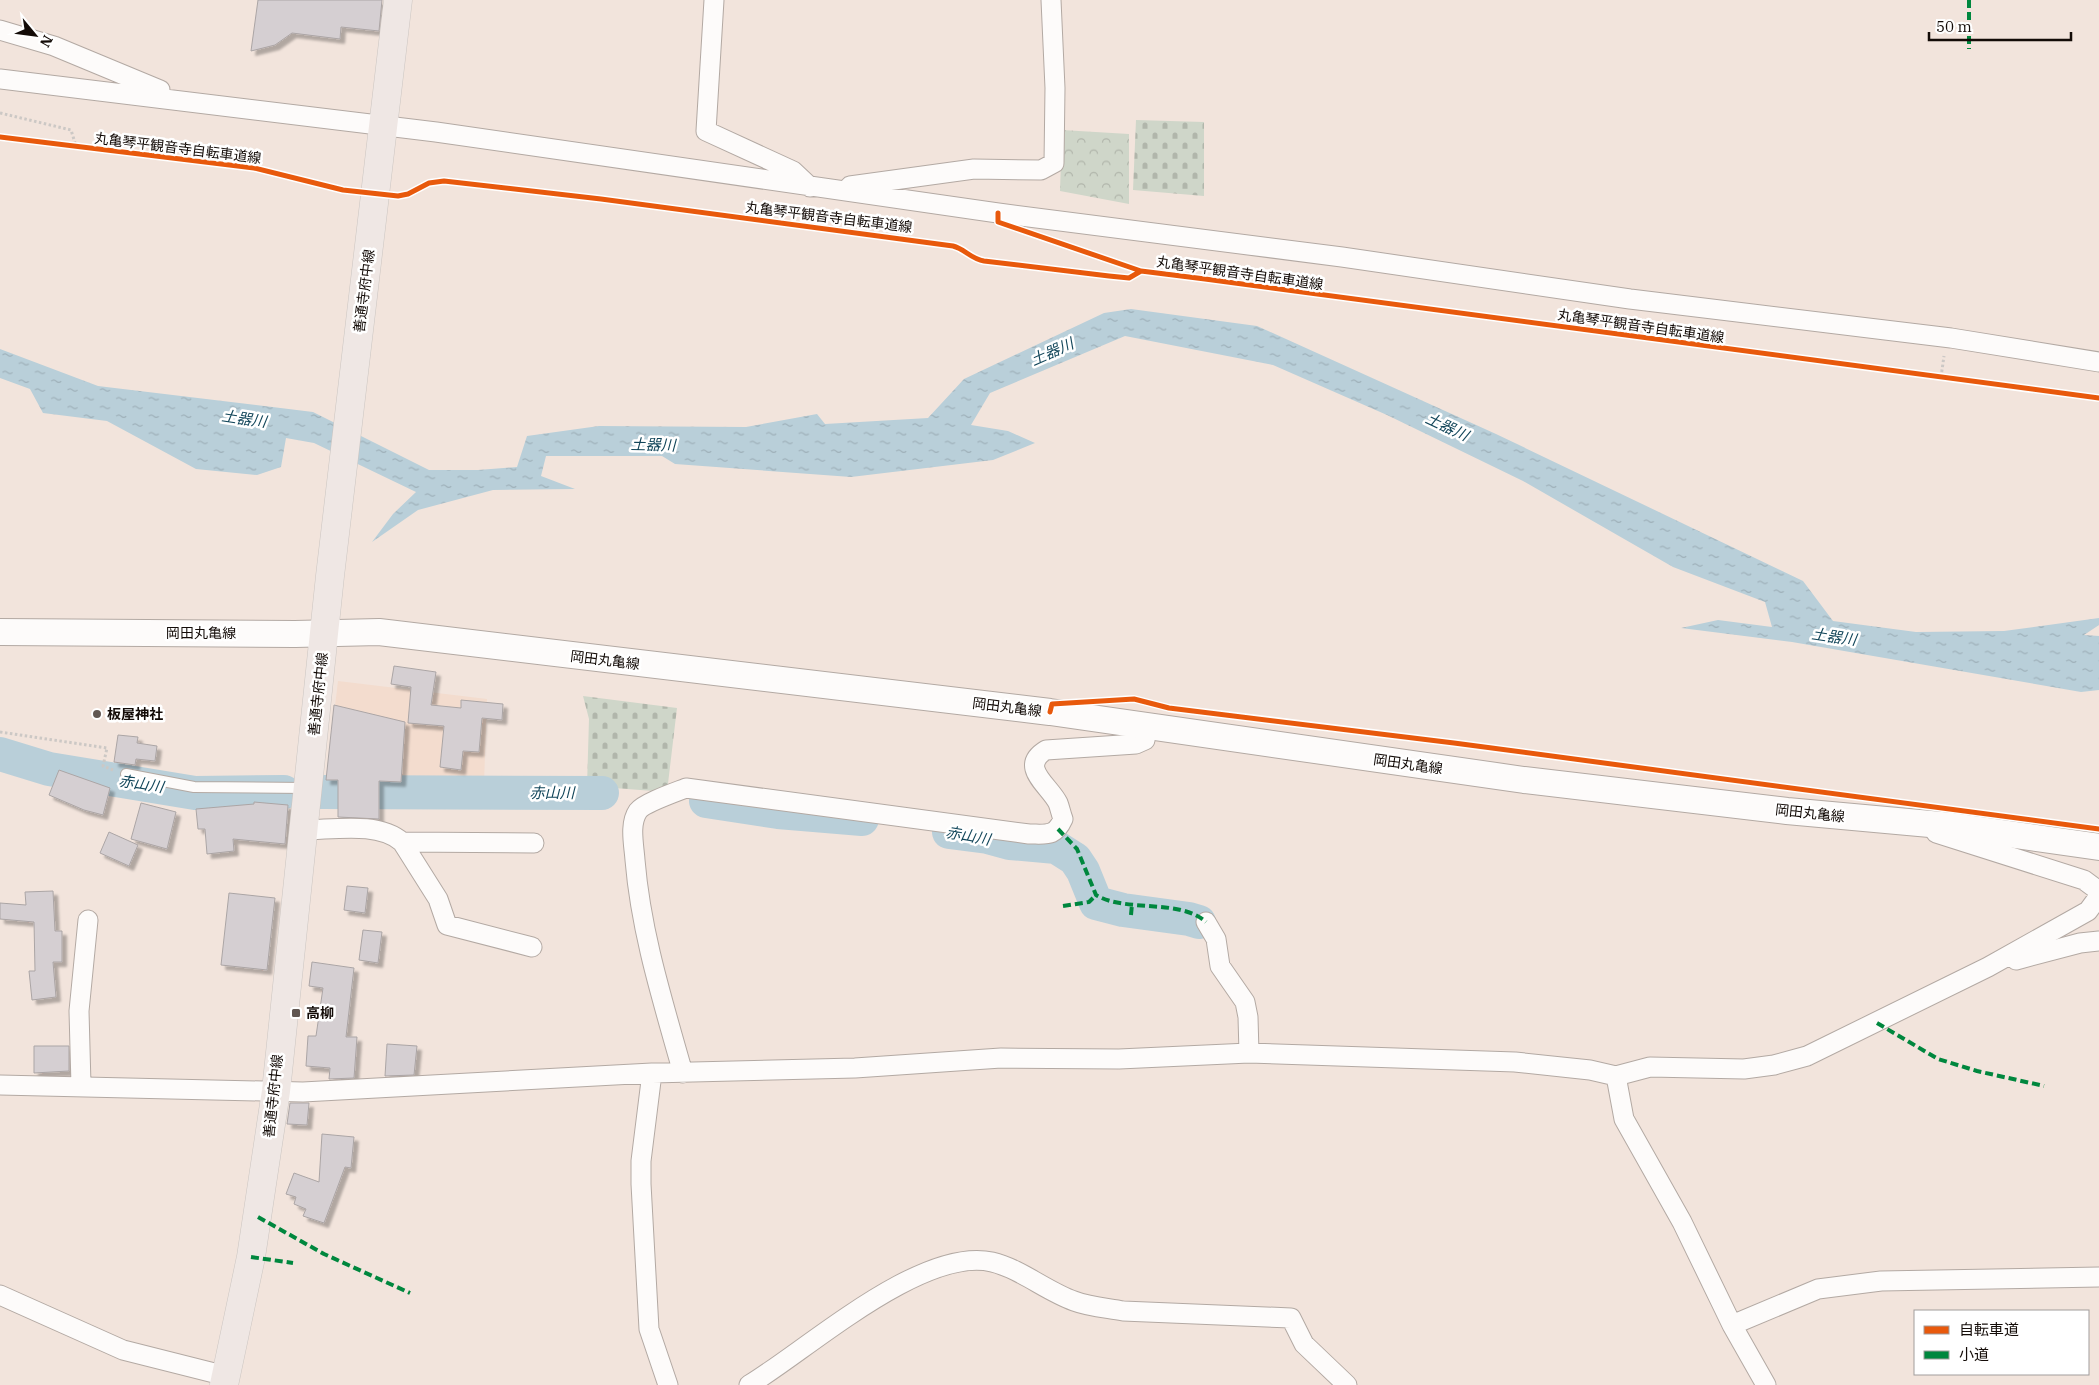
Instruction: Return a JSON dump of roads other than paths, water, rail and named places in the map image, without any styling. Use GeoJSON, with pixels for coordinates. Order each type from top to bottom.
{"type":"FeatureCollection","features":[{"type":"Feature","properties":{"kind":"main road","name":"善通寺府中線"},"geometry":{"type":"LineString","coordinates":[[225,1380],[253,1249],[276,1091],[330,576],[398,0]]}},
{"type":"Feature","properties":{"kind":"main road","name":"岡田丸亀線"},"geometry":{"type":"LineString","coordinates":[[0,632],[379,632],[1050,712],[1524,780],[1787,811],[1952,826],[2099,847]]}},
{"type":"Feature","properties":{"kind":"street"},"geometry":{"type":"LineString","coordinates":[[714,0],[706,131],[793,171],[818,188],[974,169],[1041,170],[1054,163],[1055,88],[1051,0]]}},
{"type":"Feature","properties":{"kind":"street"},"geometry":{"type":"LineString","coordinates":[[0,30],[54,46],[160,90],[160,100]]}},
{"type":"Feature","properties":{"kind":"street"},"geometry":{"type":"LineString","coordinates":[[0,79],[160,100],[436,132],[818,188],[1630,299],[1951,338],[2099,362]]}},
{"type":"Feature","properties":{"kind":"street"},"geometry":{"type":"LineString","coordinates":[[683,1072],[646,944],[633,836],[634,819],[640,809],[686,788],[1020,832],[1050,834],[1058,829],[1063,819],[1058,803],[1037,775],[1034,764],[1037,756],[1046,750],[1136,744],[1145,740],[1147,727]]}},
{"type":"Feature","properties":{"kind":"street"},"geometry":{"type":"LineString","coordinates":[[1901,822],[2070,875],[2084,880],[2099,891]]}},
{"type":"Feature","properties":{"kind":"street"},"geometry":{"type":"LineString","coordinates":[[302,830],[379,829],[394,835],[402,842],[438,899],[447,925],[532,947]]}},
{"type":"Feature","properties":{"kind":"street"},"geometry":{"type":"LineString","coordinates":[[402,842],[534,843]]}},
{"type":"Feature","properties":{"kind":"street"},"geometry":{"type":"LineString","coordinates":[[0,1085],[81,1085],[302,1092],[652,1073],[855,1068],[1001,1058],[1119,1059],[1249,1053],[1515,1062],[1590,1070],[1616,1076],[1650,1068],[1744,1069],[1774,1065],[1806,1056],[1988,967],[2088,911],[2099,896]]}},
{"type":"Feature","properties":{"kind":"street"},"geometry":{"type":"LineString","coordinates":[[81,1085],[79,1011],[88,920]]}},
{"type":"Feature","properties":{"kind":"street"},"geometry":{"type":"LineString","coordinates":[[1206,922],[1216,940],[1220,966],[1245,1002],[1248,1017],[1249,1053]]}},
{"type":"Feature","properties":{"kind":"street"},"geometry":{"type":"LineString","coordinates":[[1988,967],[2080,942],[2099,941]]}},
{"type":"Feature","properties":{"kind":"street"},"geometry":{"type":"LineString","coordinates":[[652,1073],[641,1161],[641,1184],[649,1329],[668,1385]]}},
{"type":"Feature","properties":{"kind":"street"},"geometry":{"type":"LineString","coordinates":[[1616,1076],[1624,1119],[1682,1222],[1732,1325],[1766,1385]]}},
{"type":"Feature","properties":{"kind":"street"},"geometry":{"type":"LineString","coordinates":[[749,1385],[827,1329],[924,1273],[954,1262],[976,1260],[1009,1268],[1075,1302],[1096,1307],[1123,1311],[1291,1318],[1304,1344],[1347,1385]]}},
{"type":"Feature","properties":{"kind":"street"},"geometry":{"type":"LineString","coordinates":[[1732,1325],[1818,1289],[1881,1281],[2099,1277]]}},
{"type":"Feature","properties":{"kind":"street"},"geometry":{"type":"LineString","coordinates":[[0,1295],[123,1350],[225,1380]]}},
{"type":"Feature","properties":{"kind":"lane"},"geometry":{"type":"LineString","coordinates":[[126,774],[194,787],[307,788]]}},
{"type":"Feature","properties":{"kind":"water","name":"土器川"},"geometry":{"type":"Polygon","coordinates":[[[1131,309],[1257,326],[1496,434],[1803,581],[1833,621],[1916,632],[2004,631],[2099,618],[2099,625],[2084,635],[2099,636],[2099,690],[2081,692],[1792,642],[1681,628],[1718,620],[1772,627],[1765,602],[1673,567],[1523,481],[1387,415],[1273,365],[1125,336],[990,393],[971,425],[1008,431],[1035,443],[993,460],[851,477],[675,464],[662,456],[546,456],[541,476],[575,489],[493,490],[418,510],[372,542],[393,514],[416,492],[314,443],[286,438],[281,467],[257,475],[196,469],[107,421],[43,413],[30,389],[0,378],[0,349],[98,386],[313,412],[429,470],[478,470],[517,467],[527,436],[599,426],[746,427],[817,414],[825,424],[928,418],[964,379],[1104,313],[1131,309]]]}},
{"type":"Feature","properties":{"kind":"waterway","name":"赤山川"},"geometry":{"type":"LineString","coordinates":[[0,754],[49,769],[195,793],[284,792]]}},
{"type":"Feature","properties":{"kind":"waterway","name":"赤山川"},"geometry":{"type":"LineString","coordinates":[[321,792],[602,793]]}},
{"type":"Feature","properties":{"kind":"waterway","name":"赤山川"},"geometry":{"type":"LineString","coordinates":[[706,801],[778,812],[862,819]]}},
{"type":"Feature","properties":{"kind":"waterway","name":"赤山川"},"geometry":{"type":"LineString","coordinates":[[949,832],[988,837],[1010,843],[1056,847],[1075,859],[1083,871],[1096,903],[1123,910],[1199,922]]}},
{"type":"Feature","properties":{"kind":"place","name":"板屋神社"},"geometry":{"type":"Point","coordinates":[97,714]}},
{"type":"Feature","properties":{"kind":"place","name":"高柳"},"geometry":{"type":"Point","coordinates":[296,1013]}}]}
